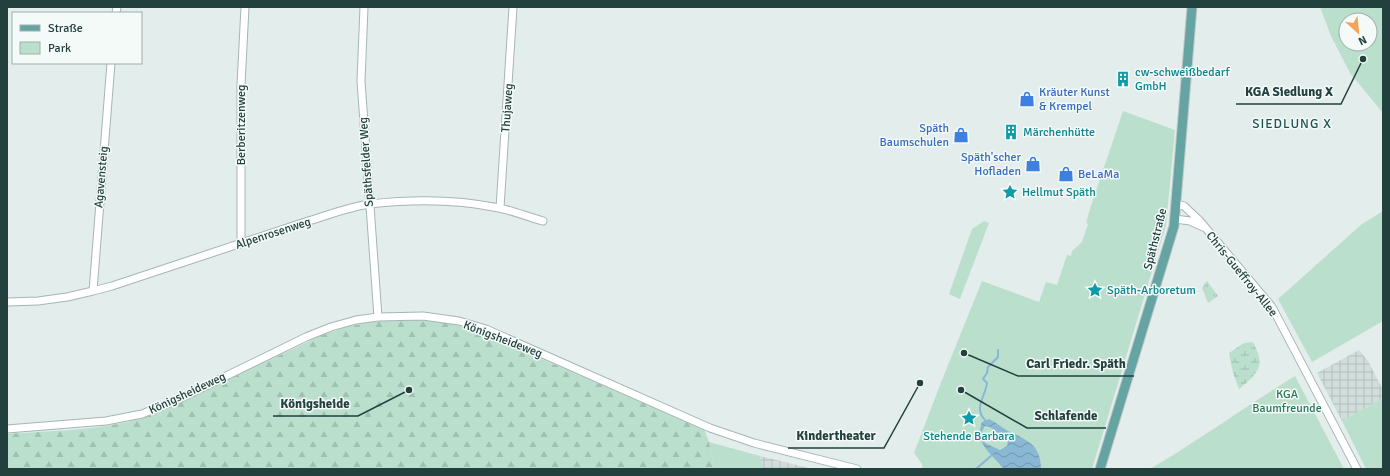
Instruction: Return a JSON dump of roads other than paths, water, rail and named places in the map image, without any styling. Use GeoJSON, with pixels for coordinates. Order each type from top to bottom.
{"type":"FeatureCollection","features":[{"type":"Feature","properties":{"kind":"main road","name":"Späthstraße"},"geometry":{"type":"LineString","coordinates":[[1100,469],[1175,219],[1192,7]]}},
{"type":"Feature","properties":{"kind":"street","name":"Berberitzenweg"},"geometry":{"type":"LineString","coordinates":[[241,244],[241,85],[245,7]]}},
{"type":"Feature","properties":{"kind":"street","name":"Späthsfelder Weg"},"geometry":{"type":"LineString","coordinates":[[364,7],[360,81],[378,317]]}},
{"type":"Feature","properties":{"kind":"street","name":"Thujaweg"},"geometry":{"type":"LineString","coordinates":[[500,208],[513,7]]}},
{"type":"Feature","properties":{"kind":"street","name":"Agavensteig"},"geometry":{"type":"LineString","coordinates":[[93,291],[111,64]]}},
{"type":"Feature","properties":{"kind":"street","name":"Alpenrosenweg"},"geometry":{"type":"LineString","coordinates":[[7,302],[38,301],[93,291],[335,213],[369,204],[428,200],[465,202],[500,208],[543,221]]}},
{"type":"Feature","properties":{"kind":"street","name":"Chris-Gueffroy-Allee"},"geometry":{"type":"LineString","coordinates":[[1176,204],[1184,206],[1199,220],[1272,307],[1357,469]]}},
{"type":"Feature","properties":{"kind":"street","name":"Chris-Gueffroy-Allee"},"geometry":{"type":"LineString","coordinates":[[1175,219],[1190,221],[1205,228]]}},
{"type":"Feature","properties":{"kind":"street","name":"Königsheideweg"},"geometry":{"type":"LineString","coordinates":[[7,429],[106,421],[142,414],[179,399],[321,331],[356,320],[378,317],[423,316],[442,318],[472,325],[502,336],[710,428],[736,438],[857,469]]}},
{"type":"Feature","properties":{"kind":"water"},"geometry":{"type":"Polygon","coordinates":[[[989,419],[1032,444],[1039,454],[1041,469],[1004,469],[982,443],[980,430],[982,422],[989,419]],[[985,426],[982,431],[985,443],[1000,450],[1007,446],[1008,440],[1005,434],[996,432],[990,427],[985,426]]]}},
{"type":"Feature","properties":{"kind":"waterway"},"geometry":{"type":"LineString","coordinates":[[985,420],[980,411],[980,406],[987,383],[983,379],[987,373],[988,367],[998,357],[998,350]]}},
{"type":"Feature","properties":{"kind":"waterway"},"geometry":{"type":"LineString","coordinates":[[976,469],[992,455]]}},
{"type":"Feature","properties":{"kind":"place","name":"KGA Siedlung X"},"geometry":{"type":"Point","coordinates":[1363,59]}},
{"type":"Feature","properties":{"kind":"place","name":"cw-schweißbedarf GmbH"},"geometry":{"type":"Point","coordinates":[1123,79]}},
{"type":"Feature","properties":{"kind":"place","name":"Kräuter Kunst & Krempel"},"geometry":{"type":"Point","coordinates":[1027,99]}},
{"type":"Feature","properties":{"kind":"place","name":"Märchenhütte"},"geometry":{"type":"Point","coordinates":[1011,132]}},
{"type":"Feature","properties":{"kind":"place","name":"Späth Baumschulen"},"geometry":{"type":"Point","coordinates":[961,135]}},
{"type":"Feature","properties":{"kind":"place","name":"Späth'scher Hofladen"},"geometry":{"type":"Point","coordinates":[1033,164]}},
{"type":"Feature","properties":{"kind":"place","name":"BeLaMa"},"geometry":{"type":"Point","coordinates":[1066,174]}},
{"type":"Feature","properties":{"kind":"place","name":"Hellmut Späth"},"geometry":{"type":"Point","coordinates":[1010,192]}},
{"type":"Feature","properties":{"kind":"place","name":"Späth-Arboretum"},"geometry":{"type":"Point","coordinates":[1095,290]}},
{"type":"Feature","properties":{"kind":"place","name":"Carl Friedr. Späth"},"geometry":{"type":"Point","coordinates":[964,353]}},
{"type":"Feature","properties":{"kind":"place","name":"Kindertheater"},"geometry":{"type":"Point","coordinates":[920,383]}},
{"type":"Feature","properties":{"kind":"place","name":"Königsheide"},"geometry":{"type":"Point","coordinates":[409,390]}},
{"type":"Feature","properties":{"kind":"place","name":"Schlafende"},"geometry":{"type":"Point","coordinates":[961,390]}},
{"type":"Feature","properties":{"kind":"place","name":"Stehende Barbara"},"geometry":{"type":"Point","coordinates":[969,418]}},
{"type":"Feature","properties":{"kind":"district","name":"SIEDLUNG X"},"geometry":{"type":"Point","coordinates":[1292,123]}},
{"type":"Feature","properties":{"kind":"park label","name":"KGA Baumfreunde"},"geometry":{"type":"Point","coordinates":[1287,401]}}]}
